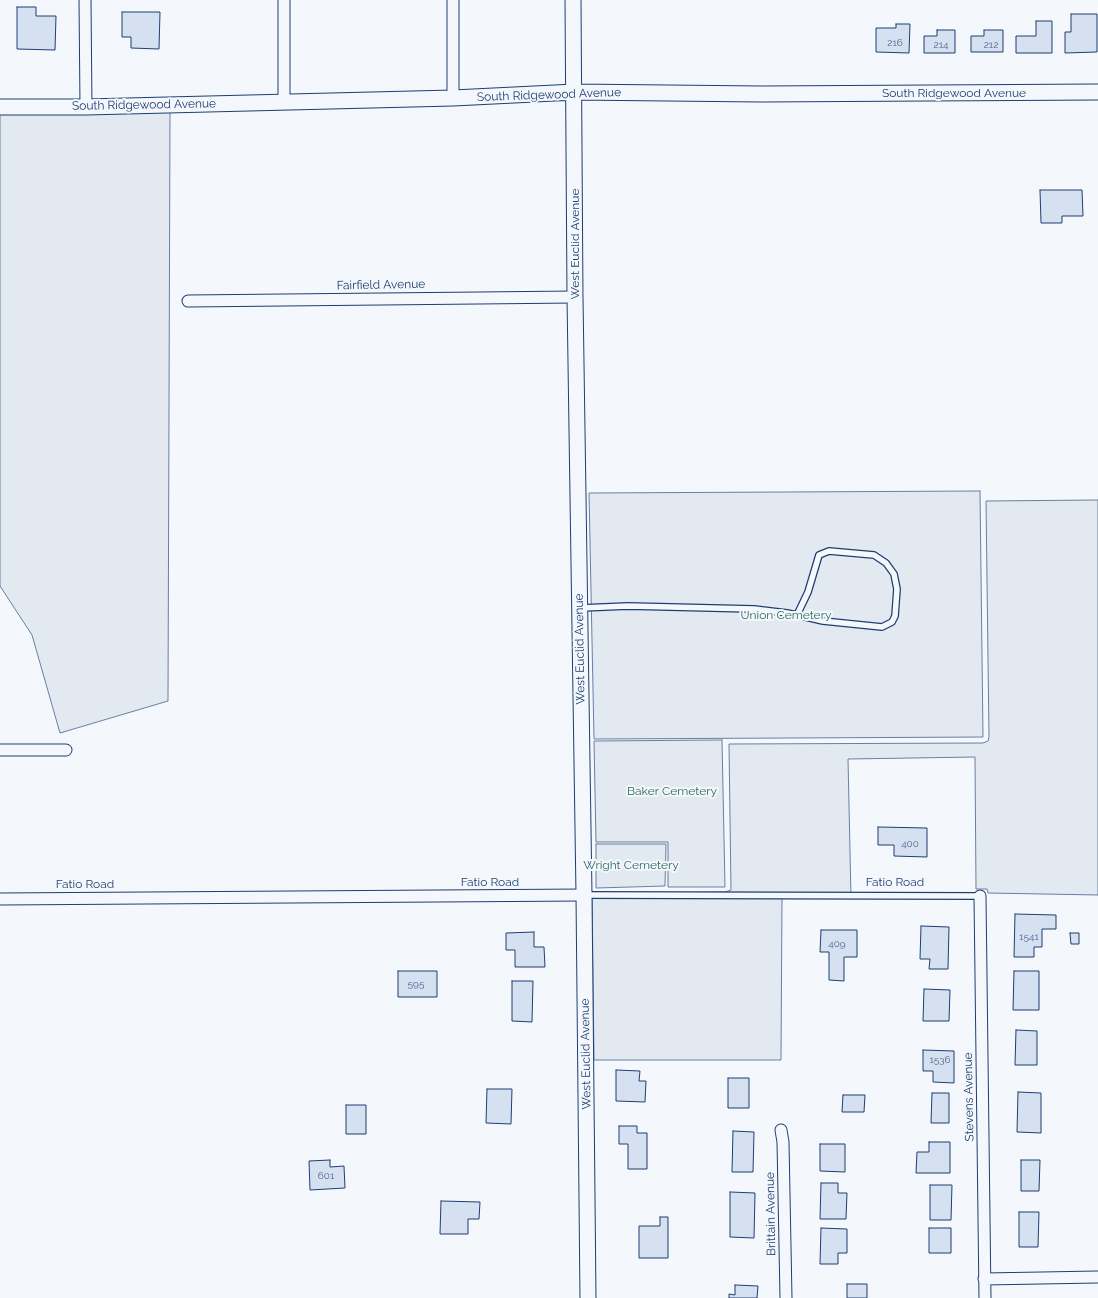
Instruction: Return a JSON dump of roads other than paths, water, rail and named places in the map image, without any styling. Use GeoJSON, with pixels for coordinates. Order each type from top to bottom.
{"type":"FeatureCollection","features":[{"type":"Feature","properties":{"kind":"street"},"geometry":{"type":"LineString","coordinates":[[85,0],[86,107]]}},
{"type":"Feature","properties":{"kind":"street"},"geometry":{"type":"LineString","coordinates":[[284,0],[284,102]]}},
{"type":"Feature","properties":{"kind":"street"},"geometry":{"type":"LineString","coordinates":[[452,0],[453,98]]}},
{"type":"Feature","properties":{"kind":"street","name":"West Euclid Avenue"},"geometry":{"type":"LineString","coordinates":[[573,0],[588,1298]]}},
{"type":"Feature","properties":{"kind":"street","name":"South Ridgewood Avenue"},"geometry":{"type":"LineString","coordinates":[[0,107],[86,107],[453,98],[574,92],[761,94],[1098,92]]}},
{"type":"Feature","properties":{"kind":"street","name":"Fairfield Avenue"},"geometry":{"type":"LineString","coordinates":[[188,301],[575,297]]}},
{"type":"Feature","properties":{"kind":"street"},"geometry":{"type":"LineString","coordinates":[[0,750],[66,750]]}},
{"type":"Feature","properties":{"kind":"street","name":"Fatio Road"},"geometry":{"type":"LineString","coordinates":[[0,899],[584,895]]}},
{"type":"Feature","properties":{"kind":"street","name":"Stevens Avenue"},"geometry":{"type":"LineString","coordinates":[[980,896],[985,1298]]}},
{"type":"Feature","properties":{"kind":"street","name":"Brittain Avenue"},"geometry":{"type":"LineString","coordinates":[[782,1130],[786,1298]]}},
{"type":"Feature","properties":{"kind":"street"},"geometry":{"type":"LineString","coordinates":[[984,1279],[1098,1277]]}},
{"type":"Feature","properties":{"kind":"lane"},"geometry":{"type":"LineString","coordinates":[[579,608],[628,606],[754,609],[797,615],[823,622],[882,626],[892,622],[895,616],[897,589],[894,574],[886,563],[874,555],[830,550],[819,555],[808,592],[797,615]]}},
{"type":"Feature","properties":{"kind":"lane","name":"Fatio Road"},"geometry":{"type":"LineString","coordinates":[[584,895],[980,896]]}},
{"type":"Feature","properties":{"kind":"park label","name":"Union Cemetery"},"geometry":{"type":"Point","coordinates":[786,615]}},
{"type":"Feature","properties":{"kind":"park label","name":"Baker Cemetery"},"geometry":{"type":"Point","coordinates":[672,791]}},
{"type":"Feature","properties":{"kind":"park label","name":"Wright Cemetery"},"geometry":{"type":"Point","coordinates":[631,865]}}]}
